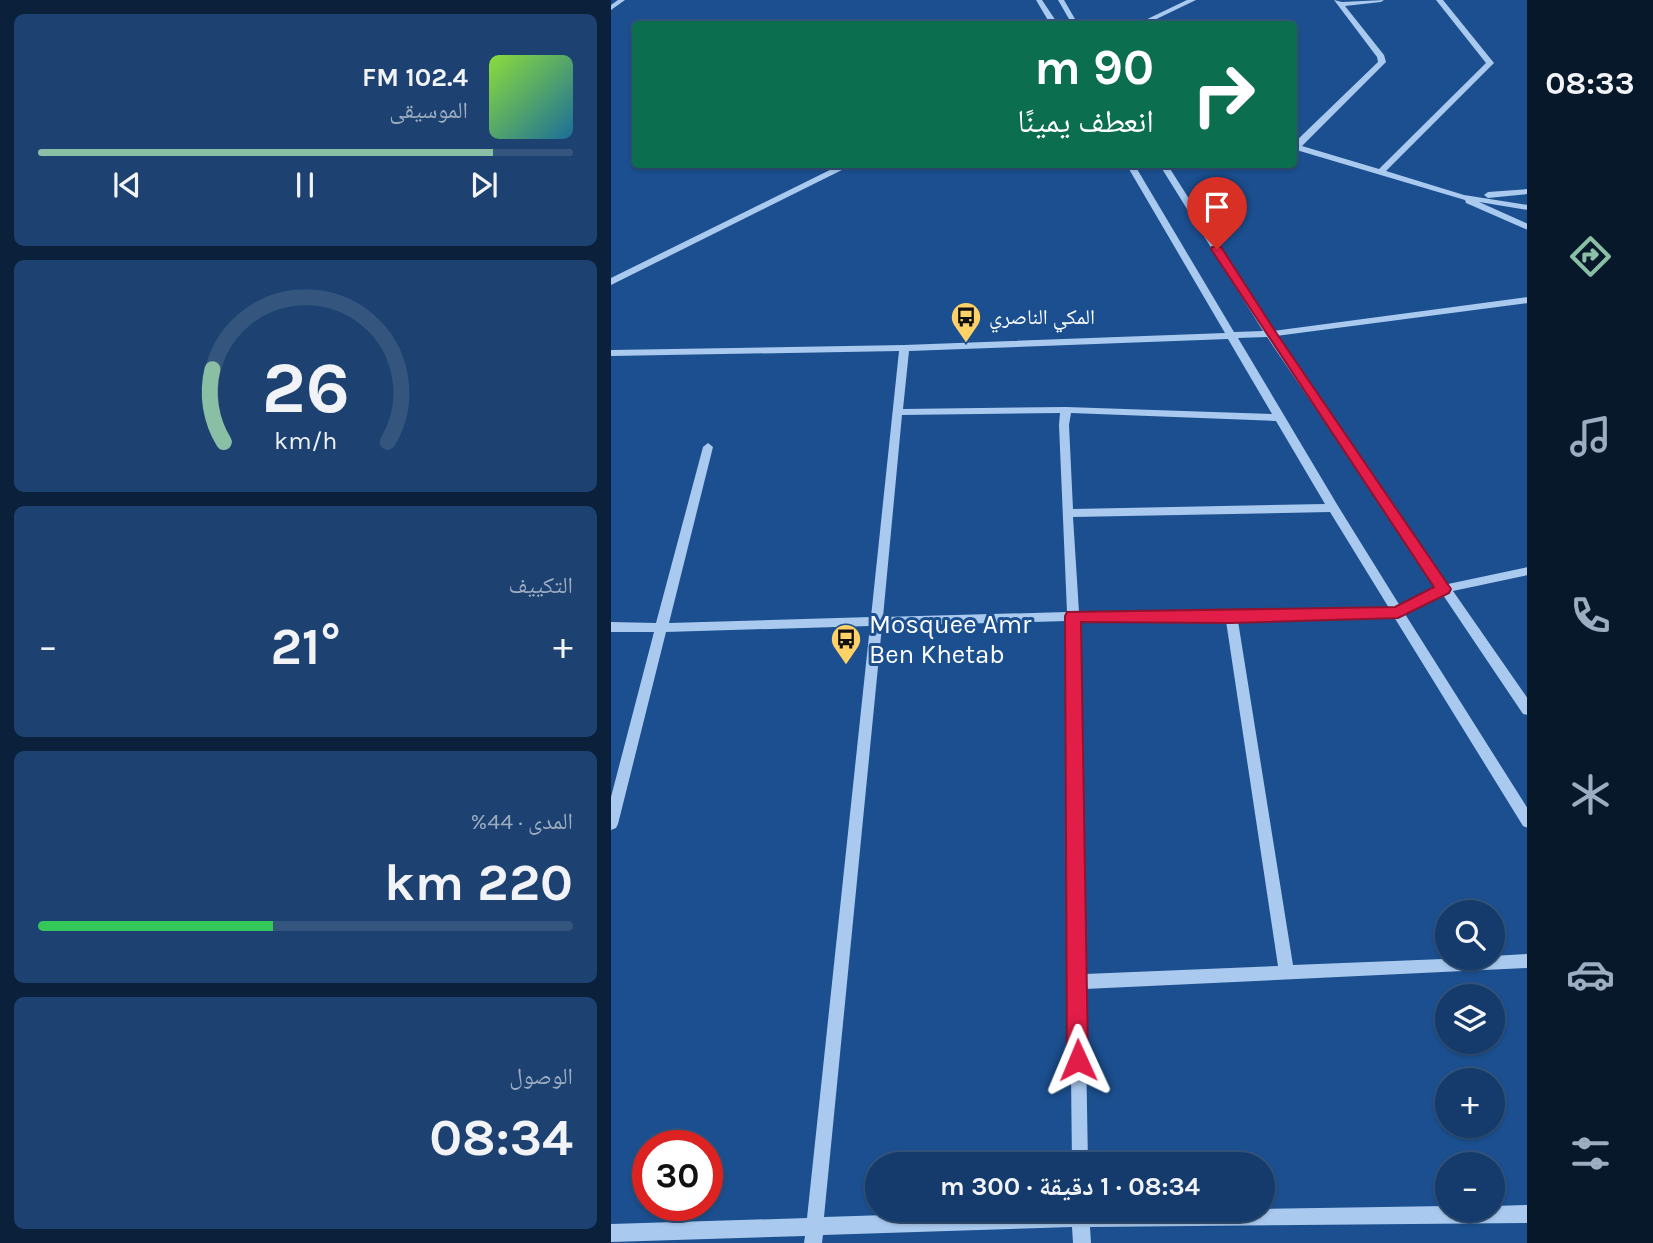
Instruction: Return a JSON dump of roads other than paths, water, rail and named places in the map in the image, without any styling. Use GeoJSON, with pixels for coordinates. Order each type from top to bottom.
{"type":"FeatureCollection","features":[{"type":"Feature","properties":{"kind":"street"},"geometry":{"type":"LineString","coordinates":[[611,8],[622,0]]}},
{"type":"Feature","properties":{"kind":"street"},"geometry":{"type":"LineString","coordinates":[[1039,0],[1050,21]]}},
{"type":"Feature","properties":{"kind":"street"},"geometry":{"type":"LineString","coordinates":[[1061,0],[1073,21]]}},
{"type":"Feature","properties":{"kind":"street"},"geometry":{"type":"LineString","coordinates":[[1148,21],[1193,0]]}},
{"type":"Feature","properties":{"kind":"street"},"geometry":{"type":"LineString","coordinates":[[1339,2],[1381,0]]}},
{"type":"Feature","properties":{"kind":"street"},"geometry":{"type":"LineString","coordinates":[[1381,172],[1489,63],[1439,0]]}},
{"type":"Feature","properties":{"kind":"street"},"geometry":{"type":"LineString","coordinates":[[1297,144],[1382,62],[1339,2]]}},
{"type":"Feature","properties":{"kind":"street"},"geometry":{"type":"LineString","coordinates":[[1297,147],[1463,197],[1527,208]]}},
{"type":"Feature","properties":{"kind":"street"},"geometry":{"type":"LineString","coordinates":[[611,282],[842,168]]}},
{"type":"Feature","properties":{"kind":"street"},"geometry":{"type":"LineString","coordinates":[[1132,168],[1333,508],[1527,822]]}},
{"type":"Feature","properties":{"kind":"street"},"geometry":{"type":"LineString","coordinates":[[1166,168],[1270,334],[1527,710]]}},
{"type":"Feature","properties":{"kind":"street"},"geometry":{"type":"LineString","coordinates":[[1463,197],[1527,191]]}},
{"type":"Feature","properties":{"kind":"street"},"geometry":{"type":"LineString","coordinates":[[1463,197],[1527,228]]}},
{"type":"Feature","properties":{"kind":"street"},"geometry":{"type":"LineString","coordinates":[[611,353],[904,348],[1270,334],[1527,300]]}},
{"type":"Feature","properties":{"kind":"street"},"geometry":{"type":"LineString","coordinates":[[813,1243],[904,348]]}},
{"type":"Feature","properties":{"kind":"street"},"geometry":{"type":"LineString","coordinates":[[897,412],[1066,410],[1281,418]]}},
{"type":"Feature","properties":{"kind":"street"},"geometry":{"type":"LineString","coordinates":[[1066,410],[1064,425],[1073,616],[1080,1152]]}},
{"type":"Feature","properties":{"kind":"street"},"geometry":{"type":"LineString","coordinates":[[611,824],[613,807],[659,628],[708,447]]}},
{"type":"Feature","properties":{"kind":"street"},"geometry":{"type":"LineString","coordinates":[[1067,513],[1333,508]]}},
{"type":"Feature","properties":{"kind":"street"},"geometry":{"type":"LineString","coordinates":[[611,627],[659,628],[1073,616],[1231,617],[1398,612],[1444,589],[1527,571]]}},
{"type":"Feature","properties":{"kind":"street"},"geometry":{"type":"LineString","coordinates":[[1231,617],[1287,972]]}},
{"type":"Feature","properties":{"kind":"street"},"geometry":{"type":"LineString","coordinates":[[1076,982],[1527,961]]}},
{"type":"Feature","properties":{"kind":"street"},"geometry":{"type":"LineString","coordinates":[[1275,1214],[1527,1214]]}},
{"type":"Feature","properties":{"kind":"street"},"geometry":{"type":"LineString","coordinates":[[611,1233],[868,1222]]}},
{"type":"Feature","properties":{"kind":"street"},"geometry":{"type":"LineString","coordinates":[[1081,1222],[1082,1243]]}},
{"type":"Feature","properties":{"kind":"place","name":"المكي الناصري"},"geometry":{"type":"Point","coordinates":[966,344]}},
{"type":"Feature","properties":{"kind":"place","name":"Mosquee Amr Ben Khetab"},"geometry":{"type":"Point","coordinates":[846,666]}}]}
